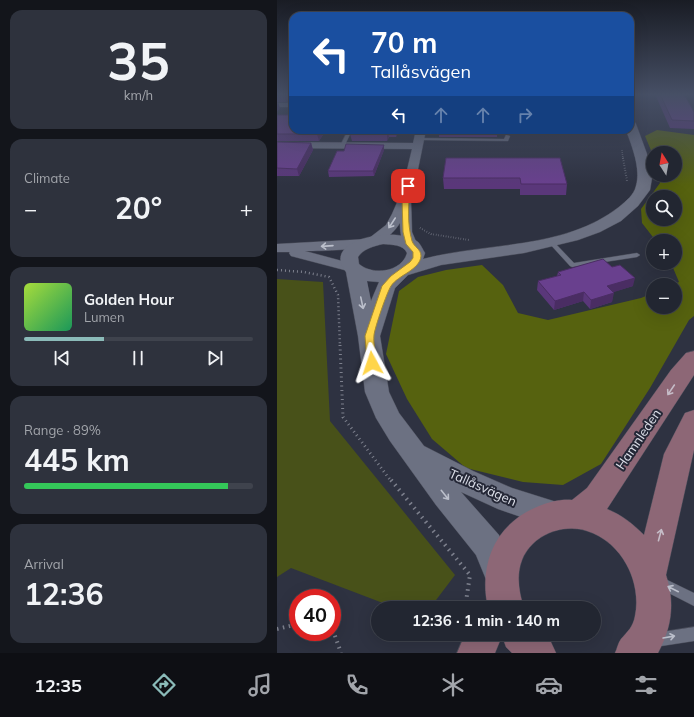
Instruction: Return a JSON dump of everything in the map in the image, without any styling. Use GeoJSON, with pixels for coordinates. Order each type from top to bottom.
{"type":"FeatureCollection","features":[{"type":"Feature","properties":{"kind":"main road","name":"Hamnleden"},"geometry":{"type":"LineString","coordinates":[[567,514],[598,498],[671,389],[694,359]]}},
{"type":"Feature","properties":{"kind":"main road"},"geometry":{"type":"LineString","coordinates":[[651,576],[678,454],[694,420]]}},
{"type":"Feature","properties":{"kind":"main road"},"geometry":{"type":"LineString","coordinates":[[495,592],[506,554],[518,535],[535,522],[567,514],[600,520],[620,533],[637,551],[651,576],[655,600],[653,622],[639,647]]}},
{"type":"Feature","properties":{"kind":"main road"},"geometry":{"type":"LineString","coordinates":[[476,653],[481,641]]}},
{"type":"Feature","properties":{"kind":"main road"},"geometry":{"type":"LineString","coordinates":[[526,641],[537,653]]}},
{"type":"Feature","properties":{"kind":"street"},"geometry":{"type":"LineString","coordinates":[[277,248],[321,259],[367,275],[381,277],[451,258],[551,242],[576,235],[611,219],[626,209],[637,198],[644,187],[646,175],[633,134]]}},
{"type":"Feature","properties":{"kind":"street"},"geometry":{"type":"LineString","coordinates":[[277,145],[342,146],[419,138]]}},
{"type":"Feature","properties":{"kind":"street","name":"Tallåsvägen"},"geometry":{"type":"LineString","coordinates":[[419,138],[405,200],[392,225],[385,233],[358,247],[349,258],[349,263],[354,270],[369,336],[377,392],[389,418],[399,434],[446,496],[488,546],[495,592]]}},
{"type":"Feature","properties":{"kind":"street","name":"Tallåsvägen"},"geometry":{"type":"LineString","coordinates":[[369,336],[386,286],[413,264],[417,258],[416,251],[411,245],[406,225],[405,200]]}},
{"type":"Feature","properties":{"kind":"street"},"geometry":{"type":"LineString","coordinates":[[277,248],[311,247],[393,239],[428,249],[493,251]]}},
{"type":"Feature","properties":{"kind":"street","name":"Tallåsvägen"},"geometry":{"type":"LineString","coordinates":[[413,453],[463,480],[508,500],[567,514]]}},
{"type":"Feature","properties":{"kind":"lane"},"geometry":{"type":"LineString","coordinates":[[342,146],[348,134]]}},
{"type":"Feature","properties":{"kind":"lane"},"geometry":{"type":"LineString","coordinates":[[419,138],[506,140],[508,136]]}},
{"type":"Feature","properties":{"kind":"lane"},"geometry":{"type":"LineString","coordinates":[[551,242],[572,265],[637,255]]}},
{"type":"Feature","properties":{"kind":"lane"},"geometry":{"type":"LineString","coordinates":[[651,576],[694,600]]}},
{"type":"Feature","properties":{"kind":"lane"},"geometry":{"type":"LineString","coordinates":[[639,647],[694,634]]}},
{"type":"Feature","properties":{"kind":"path"},"geometry":{"type":"LineString","coordinates":[[621,144],[627,184]]}},
{"type":"Feature","properties":{"kind":"path"},"geometry":{"type":"LineString","coordinates":[[406,225],[416,226],[431,234],[471,240]]}},
{"type":"Feature","properties":{"kind":"path"},"geometry":{"type":"LineString","coordinates":[[277,270],[304,272],[321,259]]}},
{"type":"Feature","properties":{"kind":"path"},"geometry":{"type":"LineString","coordinates":[[478,601],[495,592]]}},
{"type":"Feature","properties":{"kind":"path"},"geometry":{"type":"LineString","coordinates":[[277,629],[289,626]]}},
{"type":"Feature","properties":{"kind":"path"},"geometry":{"type":"LineString","coordinates":[[337,641],[341,653]]}},
{"type":"Feature","properties":{"kind":"green space"},"geometry":{"type":"Polygon","coordinates":[[[657,130],[694,135],[694,316],[689,320],[650,388],[601,464],[563,485],[523,482],[466,468],[432,439],[407,399],[386,354],[399,291],[418,277],[446,270],[482,265],[503,285],[518,313],[548,320],[646,296],[646,314],[682,314],[682,278],[677,278],[674,270],[682,270],[682,234],[651,234],[642,223],[641,209],[646,202],[646,226],[682,226],[682,190],[655,190],[660,182],[682,182],[682,146],[649,146],[645,136],[657,130]]]}},
{"type":"Feature","properties":{"kind":"green space"},"geometry":{"type":"Polygon","coordinates":[[[277,279],[323,282],[330,421],[455,575],[435,601],[378,601],[291,568],[277,577],[277,279]]]}},
{"type":"Feature","properties":{"kind":"building"},"geometry":{"type":"Polygon","coordinates":[[[277,124],[289,124],[289,134],[277,134],[277,124]]]}},
{"type":"Feature","properties":{"kind":"building"},"geometry":{"type":"Polygon","coordinates":[[[277,142],[311,143],[297,169],[277,168],[277,142]]]}},
{"type":"Feature","properties":{"kind":"building"},"geometry":{"type":"Polygon","coordinates":[[[346,144],[384,145],[373,171],[328,171],[337,151],[344,151],[346,144]]]}},
{"type":"Feature","properties":{"kind":"building"},"geometry":{"type":"Polygon","coordinates":[[[446,158],[560,158],[567,184],[521,184],[520,178],[443,178],[446,158]]]}},
{"type":"Feature","properties":{"kind":"building"},"geometry":{"type":"Polygon","coordinates":[[[603,259],[612,267],[620,265],[635,278],[607,286],[614,293],[591,300],[584,292],[555,301],[538,281],[561,275],[558,272],[603,259]]]}},
{"type":"Feature","properties":{"kind":"route"},"geometry":{"type":"LineString","coordinates":[[372,363],[369,336],[386,286],[394,277],[413,264],[417,258],[416,251],[409,244],[407,232],[405,200],[408,186]]}}]}
